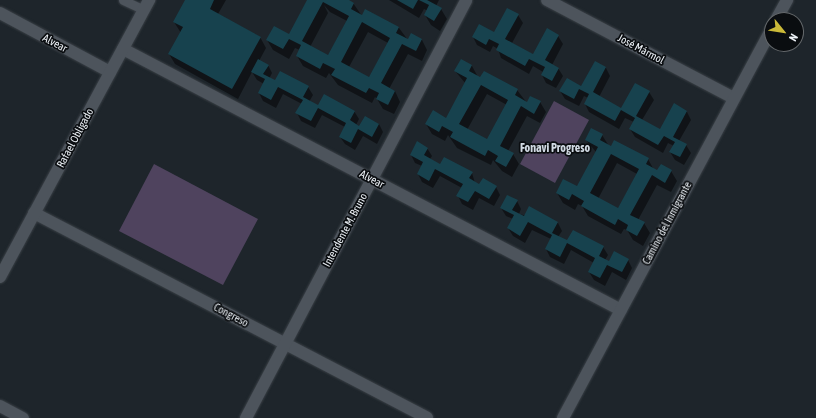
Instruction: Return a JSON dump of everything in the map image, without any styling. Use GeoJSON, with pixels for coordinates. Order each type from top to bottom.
{"type":"FeatureCollection","features":[{"type":"Feature","properties":{"kind":"street","name":"Intendente M. Bruno"},"geometry":{"type":"LineString","coordinates":[[246,418],[466,0]]}},
{"type":"Feature","properties":{"kind":"street","name":"José Mármol"},"geometry":{"type":"LineString","coordinates":[[547,0],[734,98]]}},
{"type":"Feature","properties":{"kind":"street"},"geometry":{"type":"LineString","coordinates":[[780,12],[787,0]]}},
{"type":"Feature","properties":{"kind":"street","name":"Rafael Obligado"},"geometry":{"type":"LineString","coordinates":[[0,277],[147,5]]}},
{"type":"Feature","properties":{"kind":"street","name":"Alvear"},"geometry":{"type":"LineString","coordinates":[[0,13],[110,72]]}},
{"type":"Feature","properties":{"kind":"street","name":"Camino del Inmigrante"},"geometry":{"type":"LineString","coordinates":[[563,418],[764,43]]}},
{"type":"Feature","properties":{"kind":"street","name":"Alvear"},"geometry":{"type":"LineString","coordinates":[[123,49],[621,310]]}},
{"type":"Feature","properties":{"kind":"street","name":"Congreso"},"geometry":{"type":"LineString","coordinates":[[34,213],[427,418]]}},
{"type":"Feature","properties":{"kind":"street"},"geometry":{"type":"LineString","coordinates":[[0,406],[23,418]]}},
{"type":"Feature","properties":{"kind":"lane"},"geometry":{"type":"LineString","coordinates":[[123,0],[147,5]]}},
{"type":"Feature","properties":{"kind":"shaded area"},"geometry":{"type":"Polygon","coordinates":[[[554,101],[589,120],[555,183],[520,164],[554,101]]]}},
{"type":"Feature","properties":{"kind":"shaded area"},"geometry":{"type":"Polygon","coordinates":[[[154,164],[258,219],[223,285],[119,231],[154,164]]]}},
{"type":"Feature","properties":{"kind":"building"},"geometry":{"type":"Polygon","coordinates":[[[185,0],[214,0],[210,9],[261,37],[232,89],[168,54],[183,27],[173,22],[185,0]]]}},
{"type":"Feature","properties":{"kind":"building"},"geometry":{"type":"Polygon","coordinates":[[[307,0],[349,0],[354,3],[351,9],[362,15],[365,9],[399,27],[396,33],[408,39],[411,33],[422,39],[416,51],[402,44],[381,83],[395,91],[388,105],[376,99],[379,93],[369,88],[366,93],[331,75],[335,69],[323,63],[320,69],[296,56],[301,45],[289,39],[283,49],[266,40],[274,26],[289,34],[307,0]],[[323,2],[302,41],[328,55],[349,16],[323,2]],[[362,22],[341,62],[369,77],[390,38],[362,22]]]}},
{"type":"Feature","properties":{"kind":"building"},"geometry":{"type":"Polygon","coordinates":[[[397,0],[418,0],[413,9],[397,0]]]}},
{"type":"Feature","properties":{"kind":"building"},"geometry":{"type":"Polygon","coordinates":[[[419,0],[427,0],[442,8],[434,21],[424,15],[429,5],[419,0]]]}},
{"type":"Feature","properties":{"kind":"building"},"geometry":{"type":"Polygon","coordinates":[[[507,8],[519,14],[505,39],[533,54],[547,28],[559,35],[545,60],[559,68],[552,81],[541,75],[545,67],[529,59],[525,66],[496,50],[499,44],[489,39],[486,45],[472,37],[479,24],[494,32],[507,8]]]}},
{"type":"Feature","properties":{"kind":"building"},"geometry":{"type":"Polygon","coordinates":[[[258,59],[269,65],[263,74],[275,80],[280,71],[309,86],[303,97],[318,105],[324,94],[355,111],[350,120],[359,126],[365,116],[379,124],[372,137],[358,129],[351,143],[339,137],[346,123],[318,108],[311,121],[295,113],[303,100],[278,87],[271,100],[258,93],[265,79],[251,72],[258,59]]]}},
{"type":"Feature","properties":{"kind":"building"},"geometry":{"type":"Polygon","coordinates":[[[461,59],[472,65],[469,71],[480,77],[484,71],[518,89],[515,95],[527,102],[530,96],[541,101],[534,114],[521,106],[500,146],[514,153],[506,167],[495,161],[498,156],[488,150],[485,156],[450,137],[453,132],[442,126],[439,132],[425,124],[433,110],[446,118],[467,78],[454,71],[461,59]],[[481,85],[459,124],[487,139],[508,100],[481,85]]]}},
{"type":"Feature","properties":{"kind":"building"},"geometry":{"type":"Polygon","coordinates":[[[595,61],[606,67],[593,92],[621,108],[635,83],[650,91],[636,116],[660,129],[674,103],[687,111],[673,137],[687,144],[680,157],[669,152],[675,142],[664,136],[658,145],[629,129],[635,118],[621,110],[615,121],[584,104],[589,94],[579,89],[574,99],[559,91],[567,78],[581,86],[595,61]]]}},
{"type":"Feature","properties":{"kind":"building"},"geometry":{"type":"Polygon","coordinates":[[[591,128],[603,134],[600,140],[611,146],[614,140],[649,158],[646,164],[657,170],[661,164],[672,170],[665,183],[652,175],[630,215],[645,222],[637,236],[626,230],[628,225],[618,219],[615,225],[581,206],[584,201],[572,194],[569,200],[556,193],[563,179],[577,186],[598,147],[585,140],[591,128]],[[611,154],[590,193],[618,208],[639,169],[611,154]]]}},
{"type":"Feature","properties":{"kind":"building"},"geometry":{"type":"Polygon","coordinates":[[[417,141],[428,148],[424,155],[440,164],[444,157],[473,172],[469,178],[479,184],[483,178],[497,186],[489,199],[475,191],[468,202],[456,196],[463,184],[435,169],[429,181],[417,174],[423,162],[410,155],[417,141]]]}},
{"type":"Feature","properties":{"kind":"building"},"geometry":{"type":"Polygon","coordinates":[[[507,195],[518,200],[512,210],[524,216],[529,206],[558,222],[552,233],[567,240],[573,230],[604,246],[599,256],[609,261],[614,251],[629,259],[622,272],[607,265],[600,278],[588,272],[595,258],[567,243],[560,257],[545,249],[552,235],[528,222],[520,236],[507,228],[514,215],[500,208],[507,195]]]}},
{"type":"Feature","properties":{"kind":"district","name":"Fonavi Progreso"},"geometry":{"type":"Point","coordinates":[555,149]}}]}
